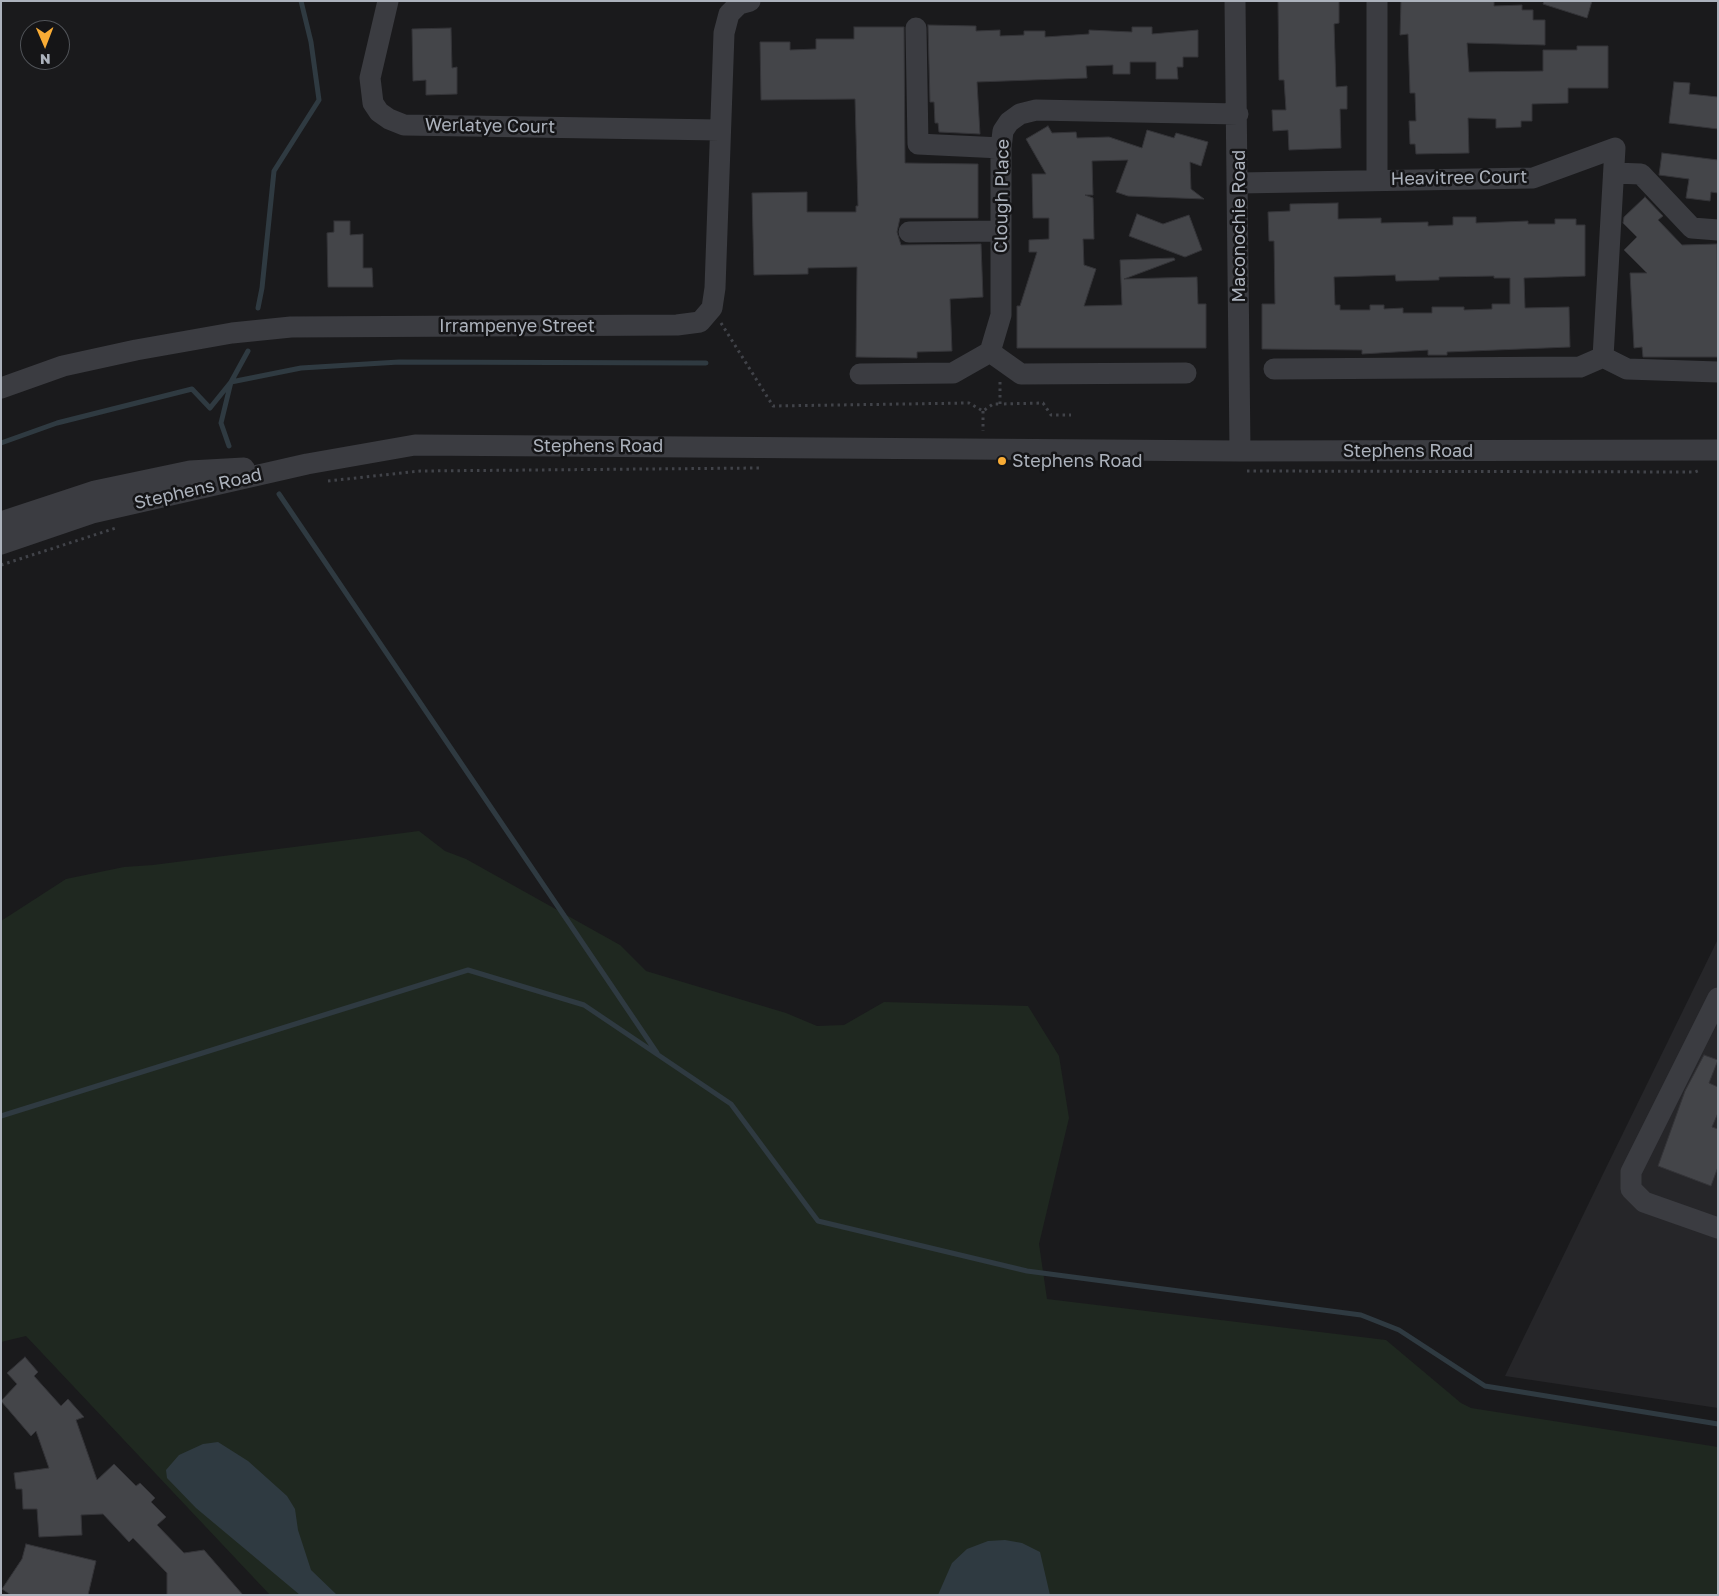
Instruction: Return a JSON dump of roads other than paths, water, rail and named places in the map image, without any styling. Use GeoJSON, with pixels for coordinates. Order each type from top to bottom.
{"type":"FeatureCollection","features":[{"type":"Feature","properties":{"kind":"street","name":"Werlatye Court"},"geometry":{"type":"LineString","coordinates":[[388,1],[370,78],[373,103],[379,112],[389,119],[404,125],[719,130]]}},
{"type":"Feature","properties":{"kind":"street"},"geometry":{"type":"LineString","coordinates":[[719,130],[724,33],[729,14],[739,4],[750,1]]}},
{"type":"Feature","properties":{"kind":"street","name":"Maconochie Road"},"geometry":{"type":"LineString","coordinates":[[1235,1],[1239,183],[1241,460]]}},
{"type":"Feature","properties":{"kind":"street"},"geometry":{"type":"LineString","coordinates":[[1377,1],[1377,180]]}},
{"type":"Feature","properties":{"kind":"street"},"geometry":{"type":"LineString","coordinates":[[916,28],[918,144],[1001,148]]}},
{"type":"Feature","properties":{"kind":"street","name":"Clough Place"},"geometry":{"type":"LineString","coordinates":[[990,352],[1001,316],[1001,148],[1003,131],[1009,122],[1020,114],[1036,110],[1238,114]]}},
{"type":"Feature","properties":{"kind":"street","name":"Irrampenye Street"},"geometry":{"type":"LineString","coordinates":[[1,388],[63,366],[232,333],[291,327],[677,325],[700,322],[712,308],[715,288],[719,130]]}},
{"type":"Feature","properties":{"kind":"street","name":"Heavitree Court"},"geometry":{"type":"LineString","coordinates":[[1239,183],[1533,178],[1615,148],[1603,357]]}},
{"type":"Feature","properties":{"kind":"street"},"geometry":{"type":"LineString","coordinates":[[1614,173],[1641,174],[1692,228],[1718,230]]}},
{"type":"Feature","properties":{"kind":"street"},"geometry":{"type":"LineString","coordinates":[[909,232],[1001,231]]}},
{"type":"Feature","properties":{"kind":"street"},"geometry":{"type":"LineString","coordinates":[[860,374],[953,373],[990,352],[1021,374],[1186,373]]}},
{"type":"Feature","properties":{"kind":"street"},"geometry":{"type":"LineString","coordinates":[[1274,369],[1580,367],[1603,357],[1627,369],[1718,372]]}},
{"type":"Feature","properties":{"kind":"street","name":"Stephens Road"},"geometry":{"type":"LineString","coordinates":[[1,544],[92,513],[307,464],[414,446],[1241,460],[1713,458]]}},
{"type":"Feature","properties":{"kind":"street"},"geometry":{"type":"LineString","coordinates":[[1,522],[95,491],[190,471],[307,464]]}},
{"type":"Feature","properties":{"kind":"street"},"geometry":{"type":"LineString","coordinates":[[1718,998],[1631,1172],[1632,1189],[1644,1202],[1718,1228]]}},
{"type":"Feature","properties":{"kind":"waterway"},"geometry":{"type":"LineString","coordinates":[[258,308],[262,288],[274,171],[319,100],[311,42],[301,1]]}},
{"type":"Feature","properties":{"kind":"waterway"},"geometry":{"type":"LineString","coordinates":[[229,446],[221,423],[231,382],[248,351]]}},
{"type":"Feature","properties":{"kind":"waterway"},"geometry":{"type":"LineString","coordinates":[[1,443],[57,423],[192,389],[210,408],[231,382],[301,368],[399,362],[706,363]]}},
{"type":"Feature","properties":{"kind":"waterway"},"geometry":{"type":"LineString","coordinates":[[279,494],[657,1053]]}},
{"type":"Feature","properties":{"kind":"waterway"},"geometry":{"type":"LineString","coordinates":[[1,1116],[468,970],[584,1005],[731,1104],[818,1221],[1027,1271],[1361,1315],[1399,1330],[1485,1386],[1718,1424]]}},
{"type":"Feature","properties":{"kind":"place","name":"Stephens Road"},"geometry":{"type":"Point","coordinates":[1002,461]}}]}
